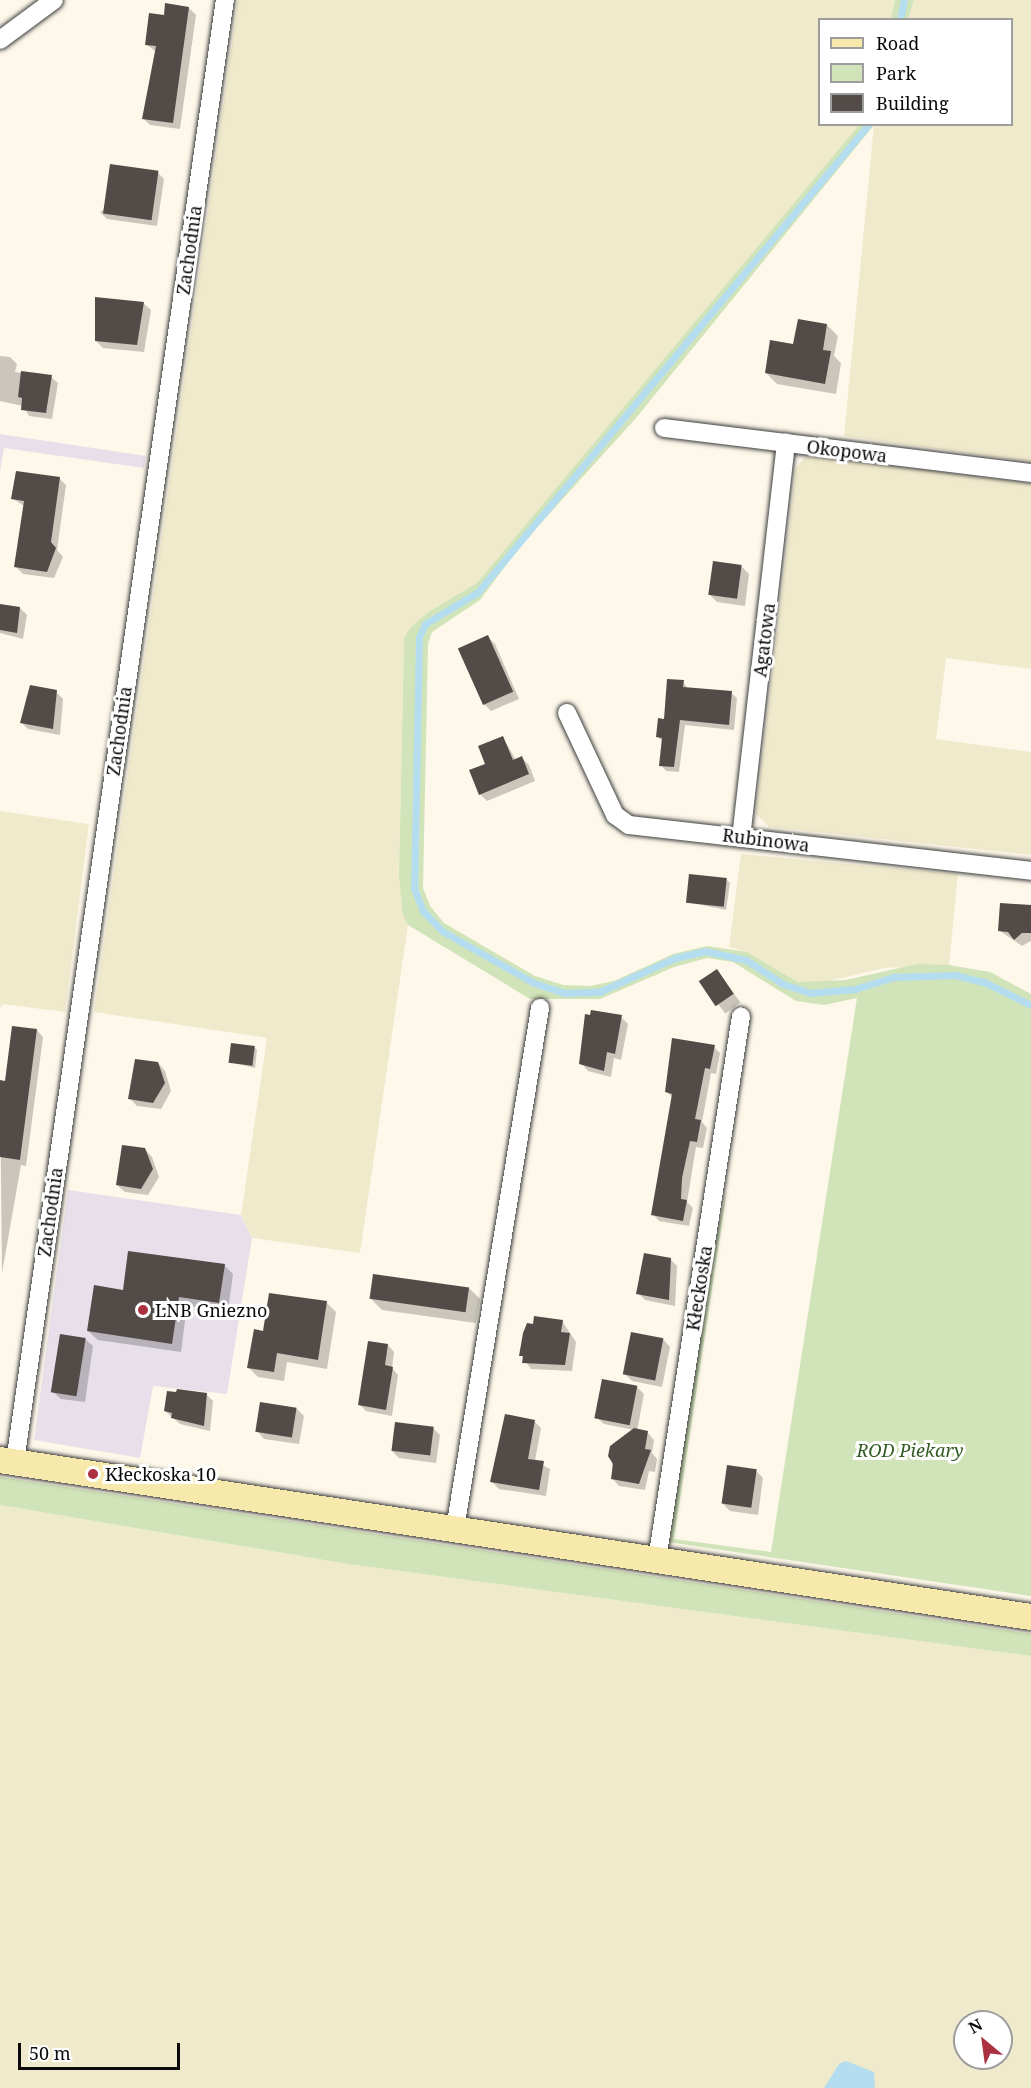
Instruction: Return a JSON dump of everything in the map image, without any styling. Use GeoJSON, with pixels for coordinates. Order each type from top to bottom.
{"type":"FeatureCollection","features":[{"type":"Feature","properties":{"kind":"main road"},"geometry":{"type":"LineString","coordinates":[[7,1461],[1031,1617]]}},
{"type":"Feature","properties":{"kind":"street"},"geometry":{"type":"LineString","coordinates":[[0,40],[54,0]]}},
{"type":"Feature","properties":{"kind":"street","name":"Zachodnia"},"geometry":{"type":"LineString","coordinates":[[7,1461],[225,0]]}},
{"type":"Feature","properties":{"kind":"street","name":"Okopowa"},"geometry":{"type":"LineString","coordinates":[[664,428],[1031,474]]}},
{"type":"Feature","properties":{"kind":"street","name":"Agatowa"},"geometry":{"type":"LineString","coordinates":[[741,838],[786,443]]}},
{"type":"Feature","properties":{"kind":"street","name":"Rubinowa"},"geometry":{"type":"LineString","coordinates":[[567,713],[615,814],[629,825],[1031,871]]}},
{"type":"Feature","properties":{"kind":"street"},"geometry":{"type":"LineString","coordinates":[[455,1529],[540,1008]]}},
{"type":"Feature","properties":{"kind":"street","name":"Kłeckoska"},"geometry":{"type":"LineString","coordinates":[[657,1560],[741,1016]]}},
{"type":"Feature","properties":{"kind":"shaded area"},"geometry":{"type":"Polygon","coordinates":[[[238,0],[895,0],[891,18],[818,18],[818,126],[858,126],[477,583],[430,611],[404,638],[399,876],[408,925],[360,1253],[252,1238],[241,1215],[267,1038],[94,1012],[238,0]]]}},
{"type":"Feature","properties":{"kind":"shaded area"},"geometry":{"type":"Polygon","coordinates":[[[914,0],[1031,0],[1031,462],[844,436],[874,126],[1013,126],[1013,18],[908,18],[914,0]]]}},
{"type":"Feature","properties":{"kind":"shaded area"},"geometry":{"type":"Polygon","coordinates":[[[0,434],[146,456],[144,468],[4,448],[0,472],[0,434]]]}},
{"type":"Feature","properties":{"kind":"shaded area"},"geometry":{"type":"Polygon","coordinates":[[[815,456],[1031,483],[1031,669],[946,658],[936,739],[1031,752],[1031,855],[769,827],[756,814],[796,468],[804,458],[815,456]]]}},
{"type":"Feature","properties":{"kind":"shaded area"},"geometry":{"type":"Polygon","coordinates":[[[0,811],[89,824],[65,1012],[3,1004],[0,1008],[0,811]]]}},
{"type":"Feature","properties":{"kind":"shaded area"},"geometry":{"type":"Polygon","coordinates":[[[741,854],[958,874],[949,965],[884,968],[816,984],[798,982],[747,952],[729,947],[741,854]]]}},
{"type":"Feature","properties":{"kind":"shaded area"},"geometry":{"type":"Polygon","coordinates":[[[68,1190],[241,1215],[252,1238],[227,1394],[153,1386],[140,1458],[34,1440],[68,1190]]]}},
{"type":"Feature","properties":{"kind":"shaded area"},"geometry":{"type":"Polygon","coordinates":[[[0,1505],[348,1564],[1031,1656],[1031,2088],[0,2088],[0,1505]]]}},
{"type":"Feature","properties":{"kind":"green space"},"geometry":{"type":"Polygon","coordinates":[[[895,0],[914,0],[908,18],[891,18],[895,0]]]}},
{"type":"Feature","properties":{"kind":"green space","name":"ROD Piekary"},"geometry":{"type":"Polygon","coordinates":[[[858,126],[873,126],[636,418],[522,544],[480,600],[432,632],[428,644],[423,888],[430,906],[444,923],[535,976],[563,985],[590,986],[614,981],[673,954],[707,946],[747,952],[798,982],[846,980],[917,964],[949,965],[990,972],[1031,994],[1031,1596],[668,1542],[712,1255],[727,1190],[674,1539],[771,1552],[857,998],[824,1005],[796,1001],[733,962],[707,958],[674,967],[600,999],[530,999],[408,925],[403,915],[399,876],[404,638],[411,627],[430,611],[477,583],[858,126]]]}},
{"type":"Feature","properties":{"kind":"green space"},"geometry":{"type":"Polygon","coordinates":[[[0,1477],[1031,1634],[1031,1656],[348,1564],[0,1505],[0,1477]]]}},
{"type":"Feature","properties":{"kind":"water"},"geometry":{"type":"Polygon","coordinates":[[[846,2061],[874,2072],[875,2088],[824,2088],[839,2064],[846,2061]]]}},
{"type":"Feature","properties":{"kind":"building"},"geometry":{"type":"Polygon","coordinates":[[[165,3],[189,7],[173,123],[142,119],[156,46],[145,45],[149,13],[164,15],[165,3]]]}},
{"type":"Feature","properties":{"kind":"building"},"geometry":{"type":"Polygon","coordinates":[[[110,164],[159,171],[152,220],[103,214],[110,164]]]}},
{"type":"Feature","properties":{"kind":"building"},"geometry":{"type":"Polygon","coordinates":[[[95,297],[144,302],[137,345],[95,341],[95,297]]]}},
{"type":"Feature","properties":{"kind":"building"},"geometry":{"type":"Polygon","coordinates":[[[798,319],[827,324],[823,350],[831,351],[825,384],[765,373],[770,340],[793,344],[798,319]]]}},
{"type":"Feature","properties":{"kind":"building"},"geometry":{"type":"Polygon","coordinates":[[[21,371],[52,375],[46,413],[21,410],[22,398],[18,397],[21,371]]]}},
{"type":"Feature","properties":{"kind":"building"},"geometry":{"type":"Polygon","coordinates":[[[16,471],[60,477],[51,542],[56,548],[47,572],[14,567],[24,501],[11,499],[16,471]]]}},
{"type":"Feature","properties":{"kind":"building"},"geometry":{"type":"Polygon","coordinates":[[[713,561],[742,565],[737,599],[708,595],[713,561]]]}},
{"type":"Feature","properties":{"kind":"building"},"geometry":{"type":"Polygon","coordinates":[[[0,604],[20,607],[17,633],[0,630],[0,604]]]}},
{"type":"Feature","properties":{"kind":"building"},"geometry":{"type":"Polygon","coordinates":[[[488,635],[513,692],[483,705],[458,648],[488,635]]]}},
{"type":"Feature","properties":{"kind":"building"},"geometry":{"type":"Polygon","coordinates":[[[667,679],[684,680],[683,687],[732,691],[729,725],[680,720],[674,767],[659,766],[662,738],[656,737],[658,718],[664,719],[667,679]]]}},
{"type":"Feature","properties":{"kind":"building"},"geometry":{"type":"Polygon","coordinates":[[[30,685],[57,690],[53,729],[20,723],[30,685]]]}},
{"type":"Feature","properties":{"kind":"building"},"geometry":{"type":"Polygon","coordinates":[[[503,736],[513,760],[522,756],[529,774],[479,795],[469,770],[485,764],[478,746],[503,736]]]}},
{"type":"Feature","properties":{"kind":"building"},"geometry":{"type":"Polygon","coordinates":[[[689,874],[727,878],[724,907],[686,903],[689,874]]]}},
{"type":"Feature","properties":{"kind":"building"},"geometry":{"type":"Polygon","coordinates":[[[1000,903],[1031,905],[1031,933],[1022,933],[1014,940],[1008,932],[998,931],[1000,903]]]}},
{"type":"Feature","properties":{"kind":"building"},"geometry":{"type":"Polygon","coordinates":[[[717,969],[734,994],[716,1006],[699,981],[717,969]]]}},
{"type":"Feature","properties":{"kind":"building"},"geometry":{"type":"Polygon","coordinates":[[[591,1010],[622,1015],[615,1054],[607,1052],[604,1071],[579,1064],[585,1014],[590,1015],[591,1010]]]}},
{"type":"Feature","properties":{"kind":"building"},"geometry":{"type":"Polygon","coordinates":[[[12,1026],[37,1029],[20,1160],[0,1157],[0,1080],[5,1081],[12,1026]]]}},
{"type":"Feature","properties":{"kind":"building"},"geometry":{"type":"Polygon","coordinates":[[[672,1038],[715,1045],[710,1069],[705,1068],[695,1119],[701,1120],[697,1142],[690,1141],[682,1178],[681,1199],[687,1200],[683,1221],[651,1215],[672,1094],[665,1092],[672,1038]]]}},
{"type":"Feature","properties":{"kind":"building"},"geometry":{"type":"Polygon","coordinates":[[[231,1043],[255,1046],[252,1066],[229,1063],[231,1043]]]}},
{"type":"Feature","properties":{"kind":"building"},"geometry":{"type":"Polygon","coordinates":[[[135,1059],[158,1062],[165,1083],[153,1103],[128,1099],[135,1059]]]}},
{"type":"Feature","properties":{"kind":"building"},"geometry":{"type":"Polygon","coordinates":[[[122,1145],[145,1148],[153,1169],[141,1189],[116,1185],[122,1145]]]}},
{"type":"Feature","properties":{"kind":"building"},"geometry":{"type":"Polygon","coordinates":[[[128,1251],[225,1264],[219,1303],[179,1297],[172,1344],[87,1331],[94,1285],[123,1290],[128,1251]]]}},
{"type":"Feature","properties":{"kind":"building"},"geometry":{"type":"Polygon","coordinates":[[[644,1253],[671,1258],[669,1300],[636,1294],[644,1253]]]}},
{"type":"Feature","properties":{"kind":"building"},"geometry":{"type":"Polygon","coordinates":[[[373,1274],[469,1287],[466,1312],[370,1299],[373,1274]]]}},
{"type":"Feature","properties":{"kind":"building"},"geometry":{"type":"Polygon","coordinates":[[[269,1293],[327,1301],[318,1360],[277,1353],[274,1372],[247,1368],[254,1329],[263,1331],[269,1293]]]}},
{"type":"Feature","properties":{"kind":"building"},"geometry":{"type":"Polygon","coordinates":[[[534,1316],[563,1320],[561,1332],[570,1333],[565,1365],[522,1363],[523,1356],[519,1356],[523,1333],[527,1323],[533,1324],[534,1316]]]}},
{"type":"Feature","properties":{"kind":"building"},"geometry":{"type":"Polygon","coordinates":[[[631,1332],[663,1338],[655,1381],[623,1374],[631,1332]]]}},
{"type":"Feature","properties":{"kind":"building"},"geometry":{"type":"Polygon","coordinates":[[[60,1334],[86,1338],[76,1396],[51,1392],[60,1334]]]}},
{"type":"Feature","properties":{"kind":"building"},"geometry":{"type":"Polygon","coordinates":[[[368,1341],[388,1344],[385,1365],[393,1367],[386,1410],[358,1405],[368,1341]]]}},
{"type":"Feature","properties":{"kind":"building"},"geometry":{"type":"Polygon","coordinates":[[[602,1379],[637,1386],[630,1425],[594,1418],[602,1379]]]}},
{"type":"Feature","properties":{"kind":"building"},"geometry":{"type":"Polygon","coordinates":[[[177,1389],[207,1393],[204,1426],[171,1418],[172,1413],[164,1411],[167,1391],[176,1392],[177,1389]]]}},
{"type":"Feature","properties":{"kind":"building"},"geometry":{"type":"Polygon","coordinates":[[[260,1402],[297,1408],[292,1437],[255,1432],[260,1402]]]}},
{"type":"Feature","properties":{"kind":"building"},"geometry":{"type":"Polygon","coordinates":[[[505,1414],[535,1420],[528,1459],[544,1461],[539,1490],[490,1482],[505,1414]]]}},
{"type":"Feature","properties":{"kind":"building"},"geometry":{"type":"Polygon","coordinates":[[[395,1422],[434,1427],[430,1456],[391,1451],[395,1422]]]}},
{"type":"Feature","properties":{"kind":"building"},"geometry":{"type":"Polygon","coordinates":[[[634,1428],[648,1431],[645,1449],[651,1450],[639,1484],[611,1479],[613,1464],[608,1456],[610,1446],[634,1428]]]}},
{"type":"Feature","properties":{"kind":"building"},"geometry":{"type":"Polygon","coordinates":[[[727,1465],[757,1469],[751,1508],[722,1504],[727,1465]]]}},
{"type":"Feature","properties":{"kind":"waterway"},"geometry":{"type":"LineString","coordinates":[[900,18],[904,0]]}},
{"type":"Feature","properties":{"kind":"waterway"},"geometry":{"type":"LineString","coordinates":[[867,126],[478,592],[425,624],[419,637],[414,888],[423,911],[442,931],[534,983],[564,993],[599,992],[675,958],[705,951],[746,960],[783,984],[810,993],[855,989],[894,977],[955,975],[984,982],[1031,1005]]}},
{"type":"Feature","properties":{"kind":"place","name":"LNB Gniezno"},"geometry":{"type":"Point","coordinates":[143,1310]}},
{"type":"Feature","properties":{"kind":"place","name":"Kłeckoska 10"},"geometry":{"type":"Point","coordinates":[93,1474]}}]}
